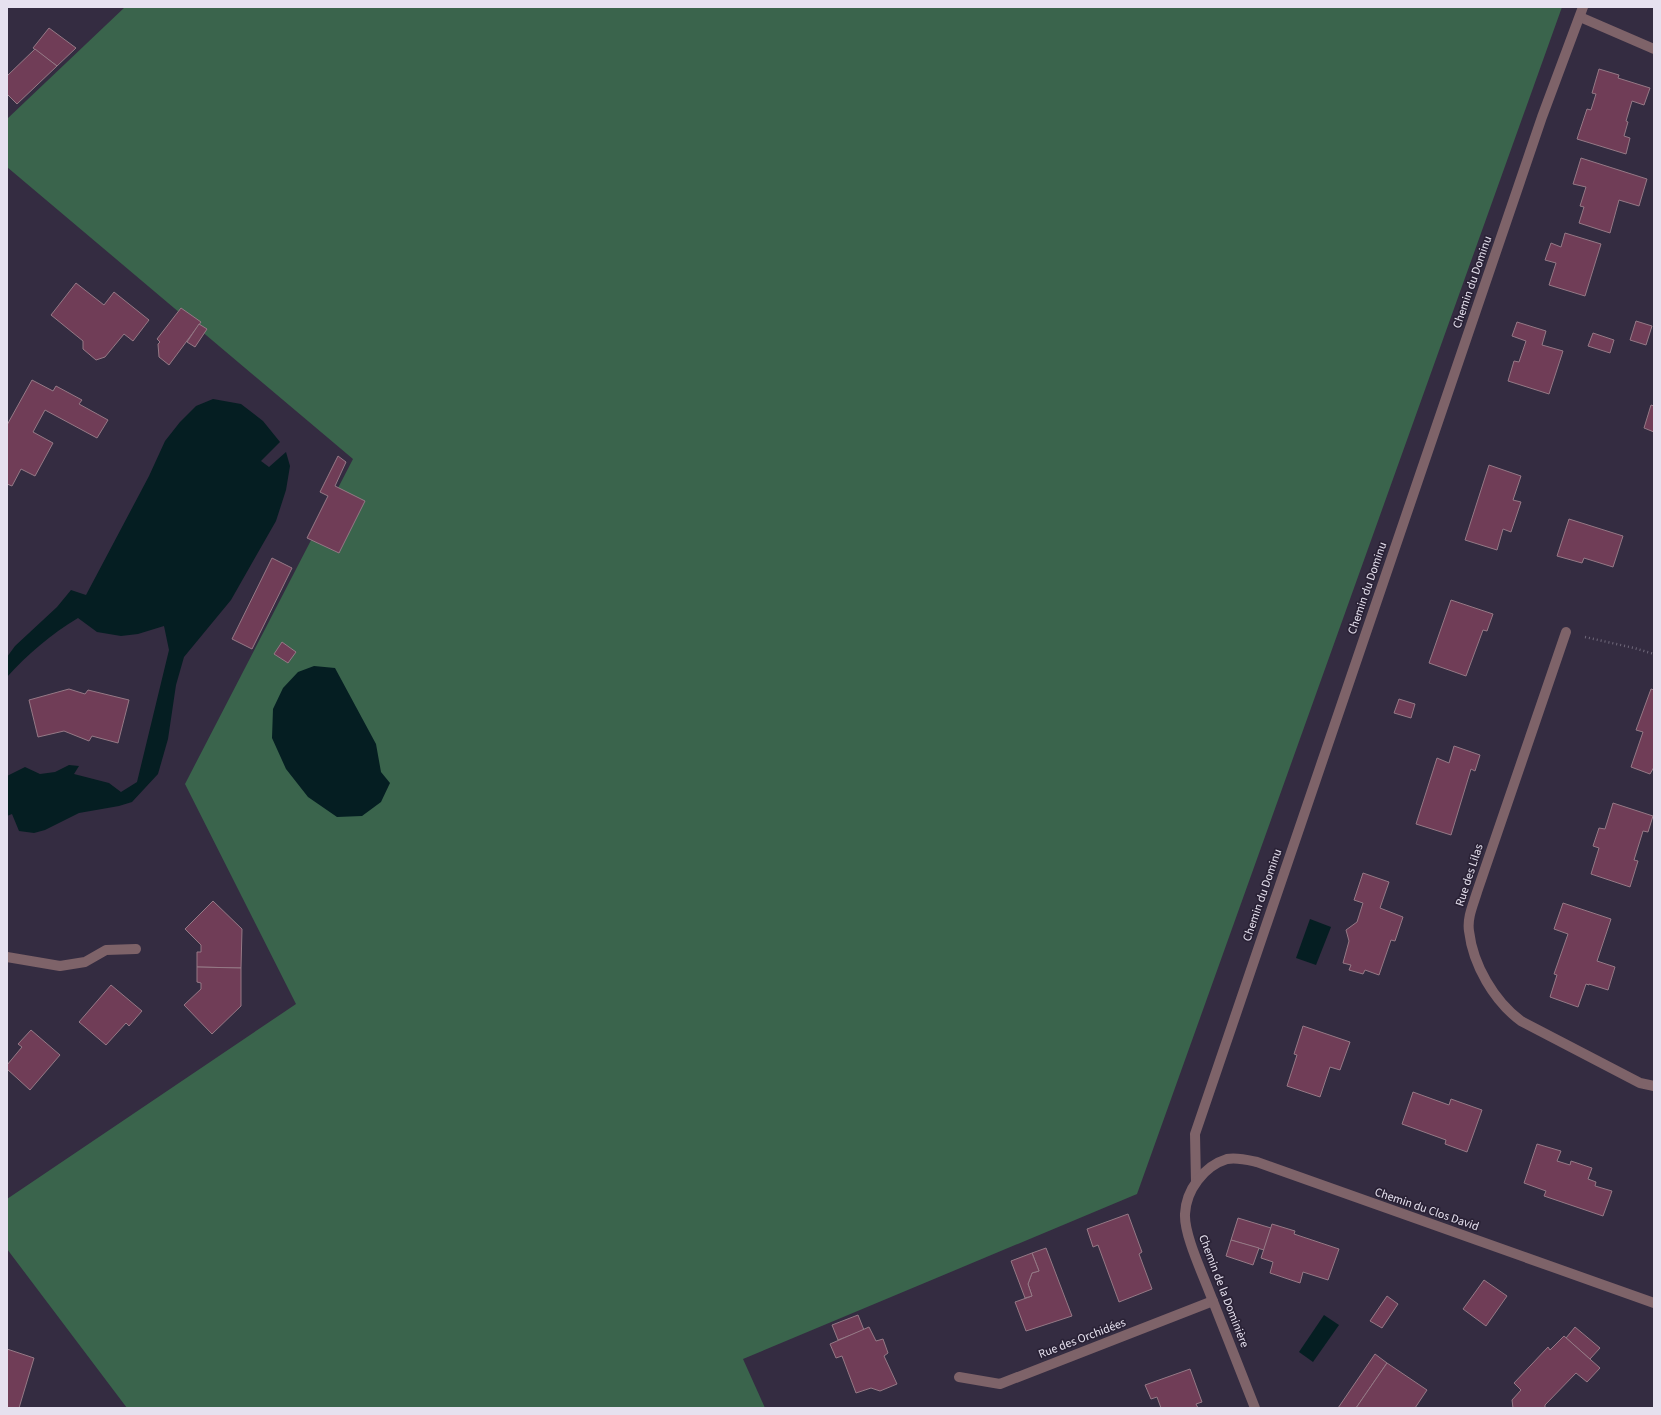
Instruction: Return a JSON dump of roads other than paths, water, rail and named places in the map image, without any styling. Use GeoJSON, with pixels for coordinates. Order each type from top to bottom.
{"type":"FeatureCollection","features":[{"type":"Feature","properties":{"kind":"street"},"geometry":{"type":"LineString","coordinates":[[1581,12],[1654,49]]}},
{"type":"Feature","properties":{"kind":"street","name":"Chemin du Dominu"},"geometry":{"type":"LineString","coordinates":[[1196,1182],[1195,1134],[1542,116],[1581,12]]}},
{"type":"Feature","properties":{"kind":"street","name":"Rue des Lilas"},"geometry":{"type":"LineString","coordinates":[[1566,632],[1469,915],[1468,930],[1485,980],[1508,1011],[1521,1021],[1640,1083],[1654,1086]]}},
{"type":"Feature","properties":{"kind":"street"},"geometry":{"type":"LineString","coordinates":[[7,957],[60,966],[85,962],[106,950],[136,949]]}},
{"type":"Feature","properties":{"kind":"street","name":"Chemin du Clos David"},"geometry":{"type":"LineString","coordinates":[[1196,1182],[1204,1172],[1228,1159],[1242,1158],[1257,1162],[1654,1303]]}},
{"type":"Feature","properties":{"kind":"street","name":"Chemin de la Dominière"},"geometry":{"type":"LineString","coordinates":[[1196,1182],[1188,1198],[1185,1214],[1196,1258],[1255,1408]]}},
{"type":"Feature","properties":{"kind":"street","name":"Rue des Orchidées"},"geometry":{"type":"LineString","coordinates":[[959,1377],[1000,1384],[1213,1301]]}}]}
